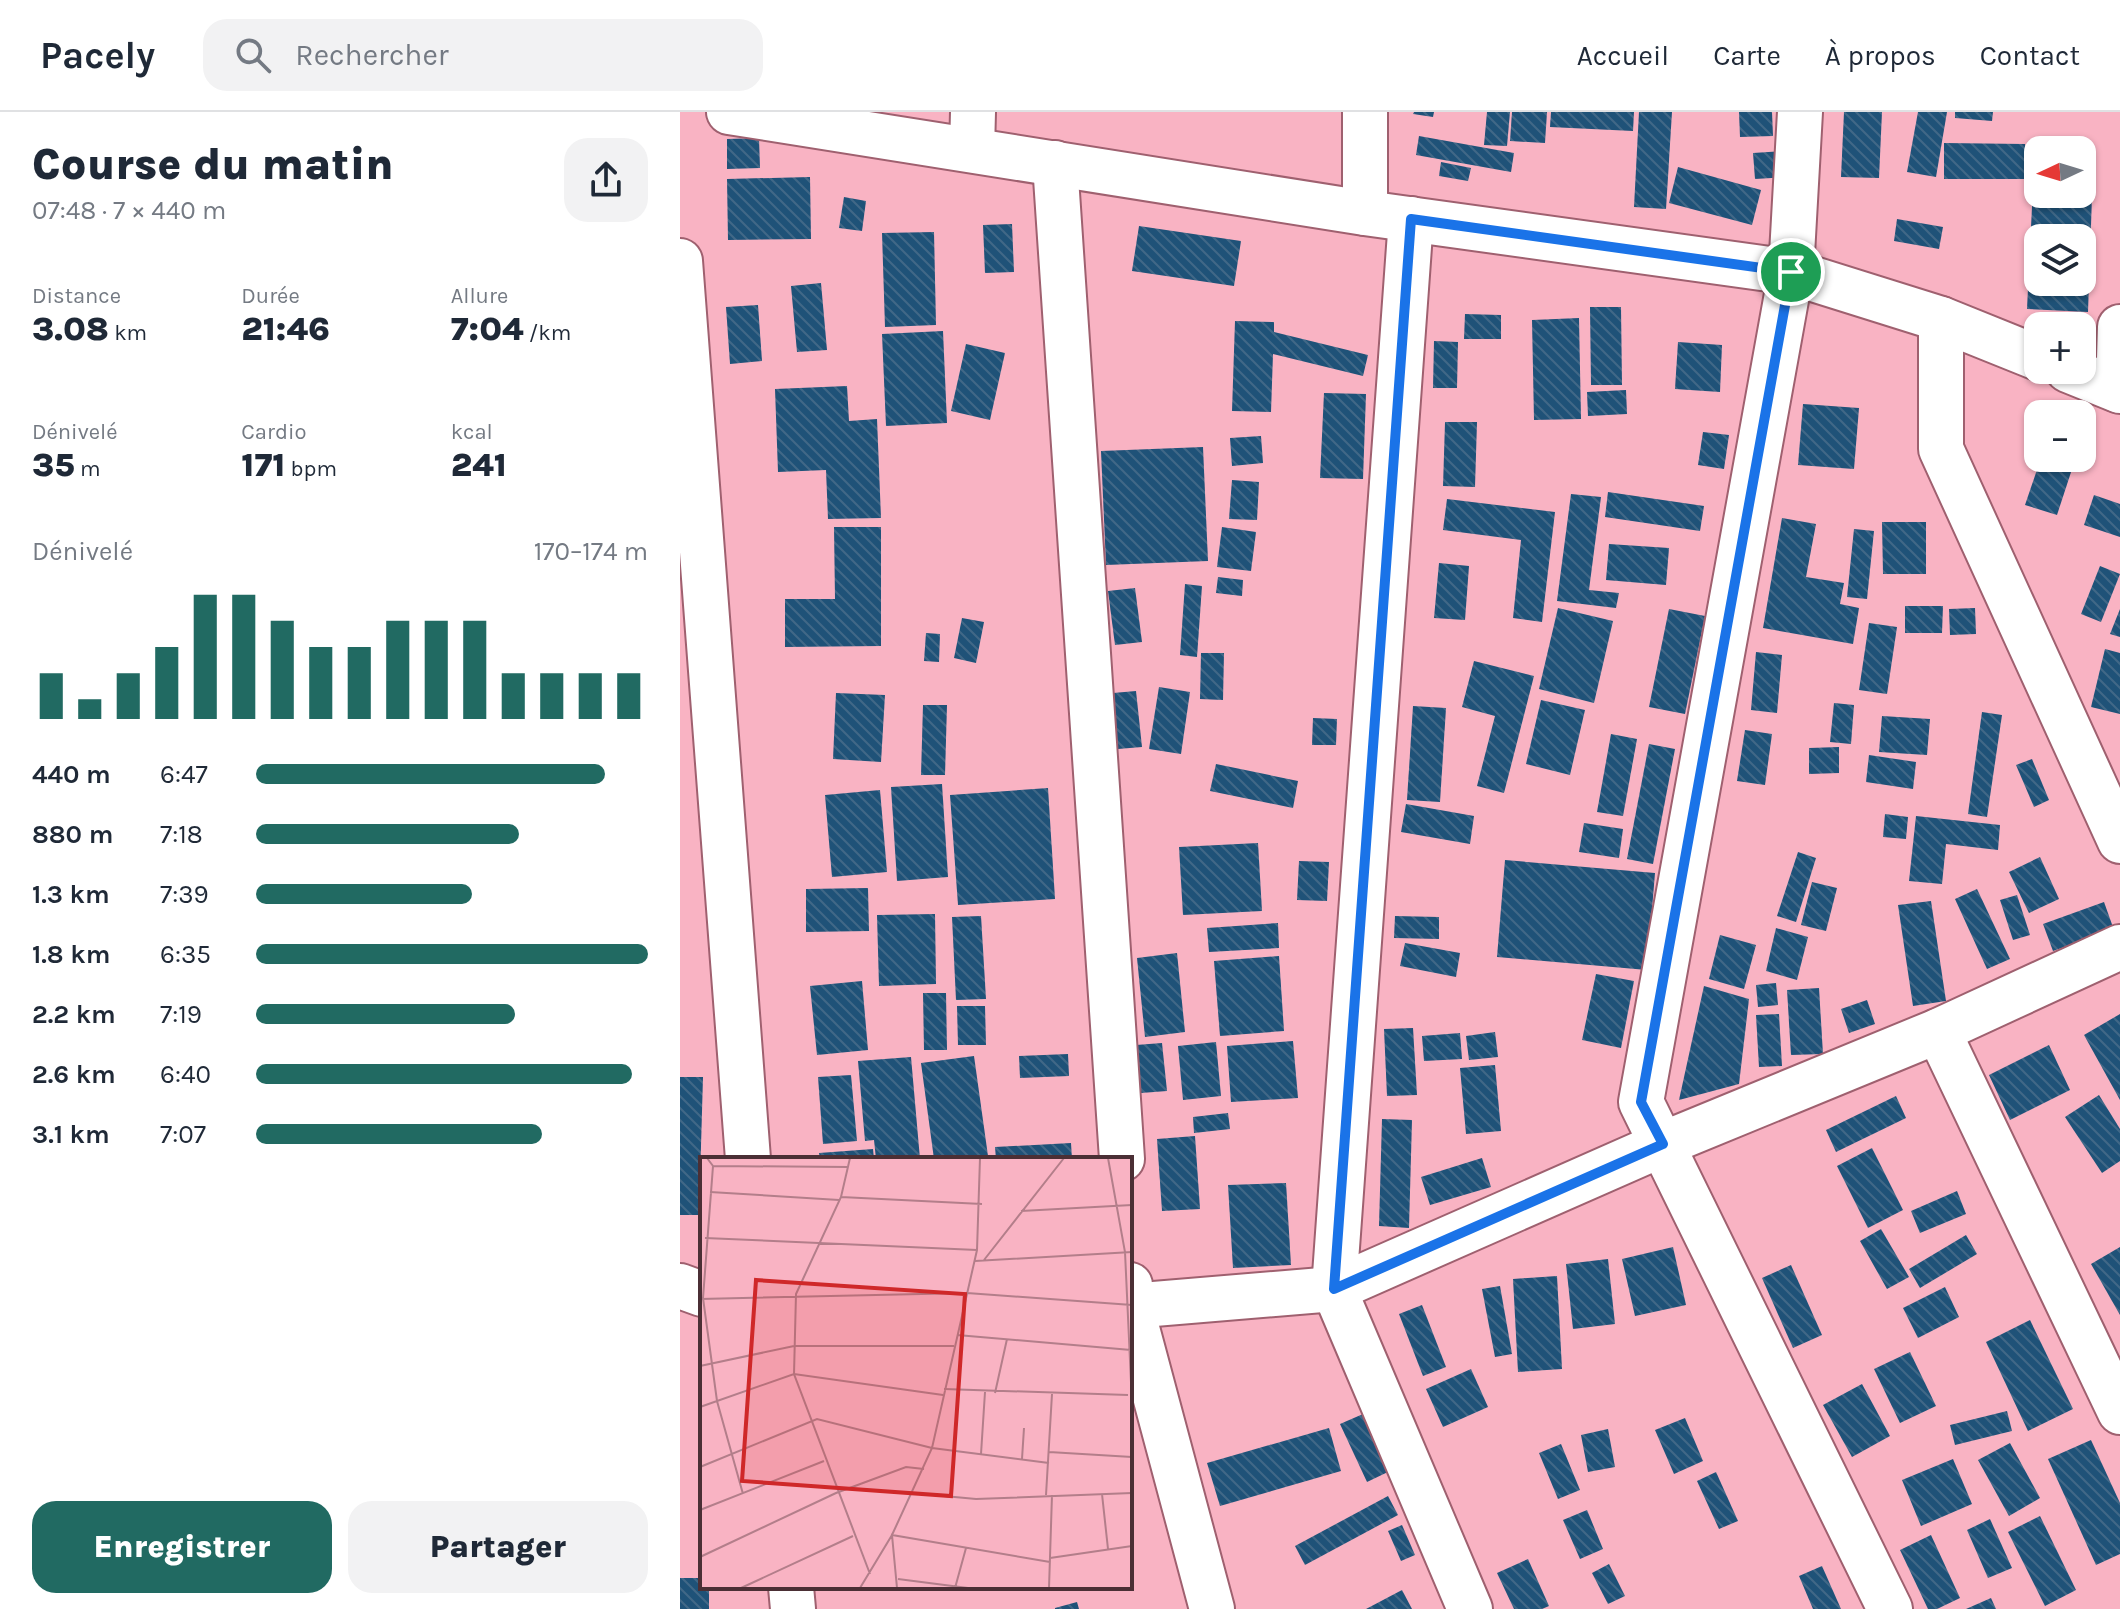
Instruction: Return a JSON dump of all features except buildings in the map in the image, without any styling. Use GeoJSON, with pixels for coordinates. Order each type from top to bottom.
{"type":"FeatureCollection","features":[{"type":"Feature","properties":{"kind":"street"},"geometry":{"type":"LineString","coordinates":[[729,112],[972,131],[1055,163],[1365,213],[1791,272],[1941,319],[2024,352]]}},
{"type":"Feature","properties":{"kind":"street"},"geometry":{"type":"LineString","coordinates":[[1365,112],[1365,213]]}},
{"type":"Feature","properties":{"kind":"street"},"geometry":{"type":"LineString","coordinates":[[1800,112],[1791,272],[1641,1102],[1890,1609]]}},
{"type":"Feature","properties":{"kind":"street"},"geometry":{"type":"LineString","coordinates":[[1055,163],[1122,1157]]}},
{"type":"Feature","properties":{"kind":"street"},"geometry":{"type":"LineString","coordinates":[[1411,219],[1334,1289],[1470,1609]]}},
{"type":"Feature","properties":{"kind":"street"},"geometry":{"type":"LineString","coordinates":[[680,261],[748,1157]]}},
{"type":"Feature","properties":{"kind":"street"},"geometry":{"type":"LineString","coordinates":[[1941,319],[1941,449],[2120,841]]}},
{"type":"Feature","properties":{"kind":"street"},"geometry":{"type":"LineString","coordinates":[[2096,382],[2119,391],[2120,327]]}},
{"type":"Feature","properties":{"kind":"street"},"geometry":{"type":"LineString","coordinates":[[1132,1299],[1334,1289],[1663,1144],[1938,1031],[2120,947]]}},
{"type":"Feature","properties":{"kind":"street"},"geometry":{"type":"LineString","coordinates":[[1938,1031],[2120,1412]]}},
{"type":"Feature","properties":{"kind":"street"},"geometry":{"type":"LineString","coordinates":[[680,1286],[700,1293]]}},
{"type":"Feature","properties":{"kind":"street"},"geometry":{"type":"LineString","coordinates":[[1132,1307],[1212,1609]]}},
{"type":"Feature","properties":{"kind":"street"},"geometry":{"type":"LineString","coordinates":[[791,1589],[793,1609]]}},
{"type":"Feature","properties":{"kind":"route"},"geometry":{"type":"LineString","coordinates":[[1411,219],[1791,272],[1641,1102],[1663,1144],[1334,1289],[1411,219]]}}]}
